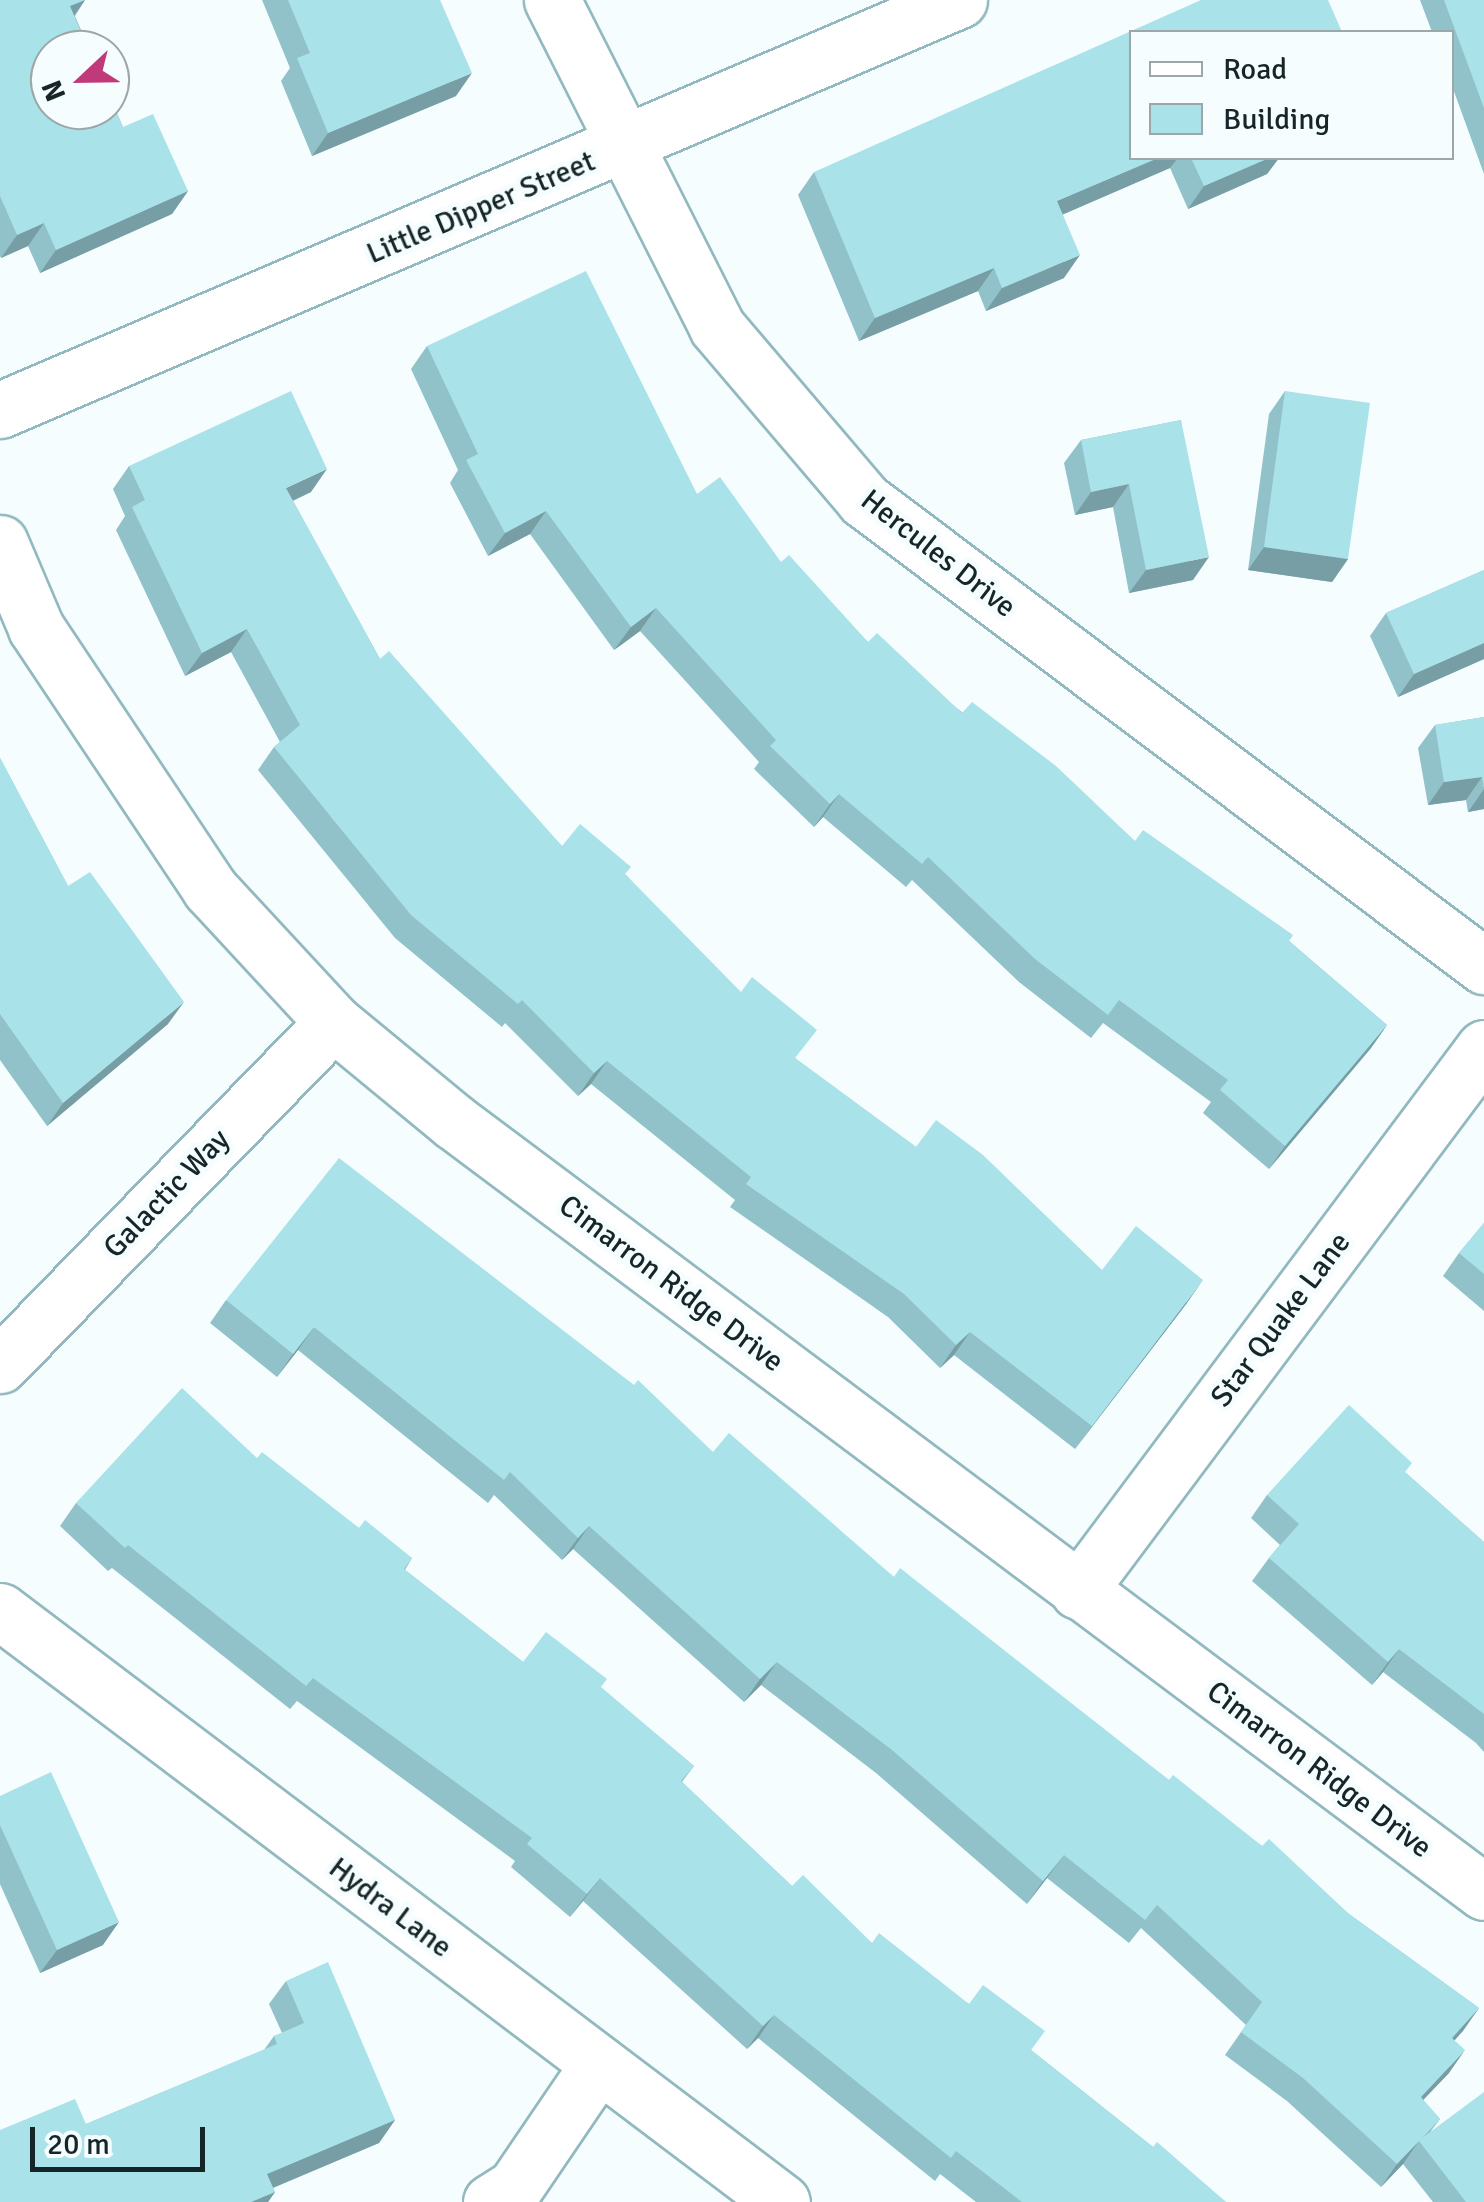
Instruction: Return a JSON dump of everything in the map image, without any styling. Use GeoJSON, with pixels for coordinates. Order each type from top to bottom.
{"type":"FeatureCollection","features":[{"type":"Feature","properties":{"kind":"street","name":"Hercules Drive"},"geometry":{"type":"LineString","coordinates":[[552,0],[717,326],[864,500],[1484,966]]}},
{"type":"Feature","properties":{"kind":"street","name":"Little Dipper Street"},"geometry":{"type":"LineString","coordinates":[[0,410],[628,146],[959,0]]}},
{"type":"Feature","properties":{"kind":"street","name":"Cimarron Ridge Drive"},"geometry":{"type":"LineString","coordinates":[[0,543],[36,628],[210,889],[333,1022],[453,1121],[1484,1892]]}},
{"type":"Feature","properties":{"kind":"street","name":"Galactic Way"},"geometry":{"type":"LineString","coordinates":[[0,1365],[333,1022]]}},
{"type":"Feature","properties":{"kind":"street","name":"Star Quake Lane"},"geometry":{"type":"LineString","coordinates":[[1078,1591],[1484,1048]]}},
{"type":"Feature","properties":{"kind":"street","name":"Hydra Lane"},"geometry":{"type":"LineString","coordinates":[[0,1612],[782,2202]]}},
{"type":"Feature","properties":{"kind":"street"},"geometry":{"type":"LineString","coordinates":[[491,2202],[515,2187],[598,2065]]}},
{"type":"Feature","properties":{"kind":"building"},"geometry":{"type":"Polygon","coordinates":[[[0,0],[85,0],[70,6],[80,30],[30,30],[30,130],[130,130],[130,124],[153,114],[188,191],[56,250],[44,223],[17,235],[0,196],[0,0]]]}},
{"type":"Feature","properties":{"kind":"building"},"geometry":{"type":"Polygon","coordinates":[[[288,0],[440,0],[472,73],[328,133],[297,58],[310,53],[288,0]]]}},
{"type":"Feature","properties":{"kind":"building"},"geometry":{"type":"Polygon","coordinates":[[[1201,0],[1328,0],[1341,30],[1134,30],[1201,0]]]}},
{"type":"Feature","properties":{"kind":"building"},"geometry":{"type":"Polygon","coordinates":[[[1444,0],[1484,0],[1484,108],[1444,0]]]}},
{"type":"Feature","properties":{"kind":"building"},"geometry":{"type":"Polygon","coordinates":[[[1129,32],[1129,160],[1153,160],[1057,201],[1080,255],[1002,288],[994,268],[875,318],[814,172],[1129,32]]]}},
{"type":"Feature","properties":{"kind":"building"},"geometry":{"type":"Polygon","coordinates":[[[1192,160],[1264,160],[1204,186],[1192,160]]]}},
{"type":"Feature","properties":{"kind":"building"},"geometry":{"type":"Polygon","coordinates":[[[586,271],[697,494],[720,477],[781,562],[789,555],[868,642],[877,633],[962,713],[972,702],[1056,766],[1135,841],[1143,830],[1293,935],[1289,941],[1387,1025],[1285,1146],[1220,1090],[1228,1080],[1119,1000],[1108,1015],[1035,959],[928,857],[922,864],[839,794],[830,804],[770,746],[776,740],[656,608],[631,627],[546,511],[505,533],[466,460],[478,454],[427,346],[586,271]]]}},
{"type":"Feature","properties":{"kind":"building"},"geometry":{"type":"Polygon","coordinates":[[[291,391],[327,469],[286,488],[380,659],[389,651],[562,846],[580,824],[631,867],[625,874],[741,992],[752,977],[817,1030],[795,1058],[916,1147],[936,1120],[983,1155],[1102,1270],[1136,1226],[1203,1280],[1092,1426],[970,1332],[956,1345],[904,1294],[746,1184],[751,1177],[607,1061],[594,1073],[522,1000],[518,1004],[411,915],[274,747],[300,725],[247,629],[202,653],[132,507],[145,500],[129,466],[291,391]]]}},
{"type":"Feature","properties":{"kind":"building"},"geometry":{"type":"Polygon","coordinates":[[[1285,391],[1370,403],[1348,559],[1264,547],[1285,391]]]}},
{"type":"Feature","properties":{"kind":"building"},"geometry":{"type":"Polygon","coordinates":[[[1181,420],[1209,557],[1146,570],[1129,484],[1091,492],[1081,440],[1181,420]]]}},
{"type":"Feature","properties":{"kind":"building"},"geometry":{"type":"Polygon","coordinates":[[[1484,570],[1484,643],[1414,674],[1386,613],[1484,570]]]}},
{"type":"Feature","properties":{"kind":"building"},"geometry":{"type":"Polygon","coordinates":[[[1484,717],[1484,788],[1482,777],[1444,782],[1435,725],[1484,717]]]}},
{"type":"Feature","properties":{"kind":"building"},"geometry":{"type":"Polygon","coordinates":[[[0,758],[68,886],[90,872],[184,1002],[63,1103],[0,1014],[0,758]]]}},
{"type":"Feature","properties":{"kind":"building"},"geometry":{"type":"Polygon","coordinates":[[[339,1158],[634,1385],[638,1380],[713,1452],[729,1433],[894,1577],[900,1568],[1169,1780],[1173,1775],[1262,1846],[1269,1839],[1349,1914],[1479,2008],[1452,2038],[1465,2050],[1421,2097],[1440,2119],[1422,2138],[1484,2092],[1484,2202],[1466,2202],[1419,2141],[1397,2164],[1303,2078],[1241,2032],[1262,2002],[1157,1905],[1145,1920],[1064,1855],[1043,1881],[892,1750],[777,1662],[760,1679],[589,1526],[578,1538],[510,1472],[504,1480],[314,1327],[293,1354],[226,1300],[339,1158]]]}},
{"type":"Feature","properties":{"kind":"building"},"geometry":{"type":"Polygon","coordinates":[[[1484,1223],[1484,1274],[1459,1253],[1484,1223]]]}},
{"type":"Feature","properties":{"kind":"building"},"geometry":{"type":"Polygon","coordinates":[[[182,1388],[257,1458],[262,1452],[359,1528],[365,1520],[412,1558],[404,1569],[523,1662],[546,1632],[607,1679],[601,1687],[694,1766],[681,1781],[792,1886],[803,1875],[872,1943],[879,1933],[969,2004],[983,1985],[1045,2031],[1031,2050],[1153,2147],[1157,2142],[1226,2202],[1022,2202],[956,2151],[951,2158],[774,2015],[763,2026],[600,1878],[587,1894],[527,1844],[532,1838],[313,1678],[306,1686],[128,1545],[125,1548],[76,1503],[182,1388]]]}},
{"type":"Feature","properties":{"kind":"building"},"geometry":{"type":"Polygon","coordinates":[[[1349,1405],[1412,1463],[1405,1472],[1484,1542],[1484,1714],[1399,1649],[1388,1662],[1269,1558],[1299,1524],[1267,1495],[1349,1405]]]}},
{"type":"Feature","properties":{"kind":"building"},"geometry":{"type":"Polygon","coordinates":[[[51,1772],[119,1922],[57,1950],[0,1825],[0,1796],[51,1772]]]}},
{"type":"Feature","properties":{"kind":"building"},"geometry":{"type":"Polygon","coordinates":[[[328,1962],[395,2120],[267,2174],[275,2192],[251,2202],[0,2202],[0,2130],[75,2099],[86,2124],[277,2044],[274,2036],[304,2023],[286,1981],[328,1962]]]}}]}
